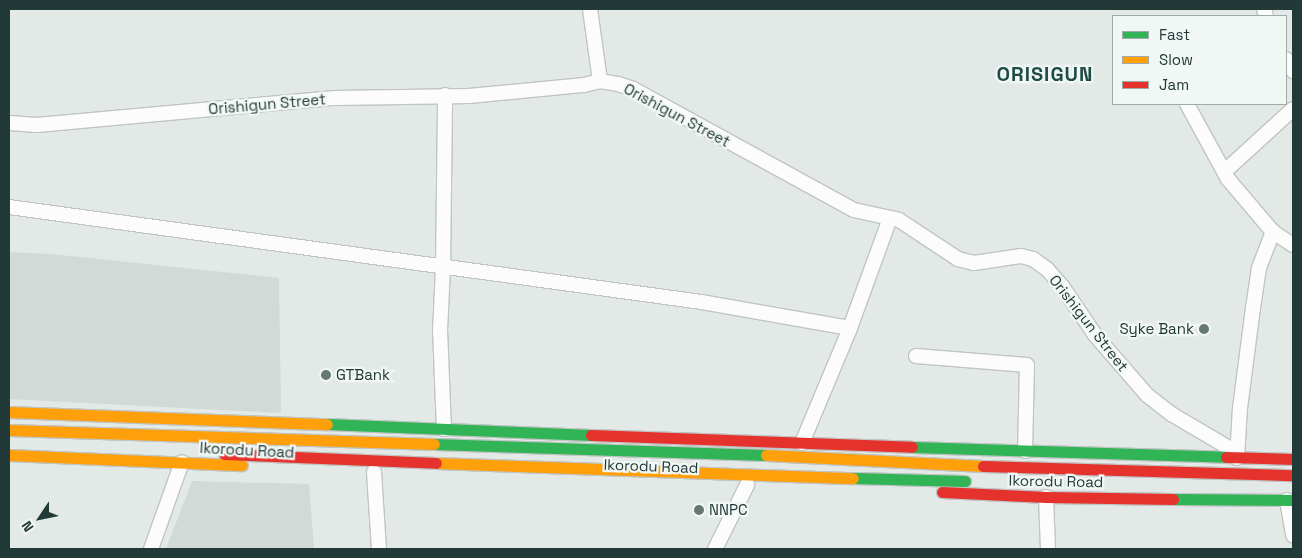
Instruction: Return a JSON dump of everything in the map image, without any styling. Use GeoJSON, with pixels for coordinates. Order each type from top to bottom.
{"type":"FeatureCollection","features":[{"type":"Feature","properties":{"kind":"main road","name":"Ikorodu Road"},"geometry":{"type":"LineString","coordinates":[[9,412],[802,443],[1025,451],[1237,455],[1293,459]]}},
{"type":"Feature","properties":{"kind":"main road","name":"Ikorodu Road"},"geometry":{"type":"LineString","coordinates":[[9,430],[797,456],[984,466],[1293,475]]}},
{"type":"Feature","properties":{"kind":"main road","name":"Ikorodu Road"},"geometry":{"type":"LineString","coordinates":[[9,444],[252,461],[359,466],[981,482]]}},
{"type":"Feature","properties":{"kind":"main road","name":"Ikorodu Road"},"geometry":{"type":"LineString","coordinates":[[9,455],[182,462],[252,461]]}},
{"type":"Feature","properties":{"kind":"main road","name":"Ikorodu Road"},"geometry":{"type":"LineString","coordinates":[[359,466],[374,472],[1046,497],[1291,496]]}},
{"type":"Feature","properties":{"kind":"main road"},"geometry":{"type":"LineString","coordinates":[[1225,487],[1291,496]]}},
{"type":"Feature","properties":{"kind":"street"},"geometry":{"type":"LineString","coordinates":[[590,9],[600,81]]}},
{"type":"Feature","properties":{"kind":"street","name":"Orishigun Street"},"geometry":{"type":"LineString","coordinates":[[9,123],[37,125],[335,98],[507,93],[600,81],[633,89],[854,210],[899,220],[950,255],[966,262],[980,263],[1021,256],[1033,259],[1047,269],[1062,286],[1101,342],[1147,395],[1172,415],[1237,455]]}},
{"type":"Feature","properties":{"kind":"street"},"geometry":{"type":"LineString","coordinates":[[444,429],[440,331],[446,95]]}},
{"type":"Feature","properties":{"kind":"street"},"geometry":{"type":"LineString","coordinates":[[1188,105],[1224,172],[1273,232],[1293,245]]}},
{"type":"Feature","properties":{"kind":"street"},"geometry":{"type":"LineString","coordinates":[[1224,172],[1293,109]]}},
{"type":"Feature","properties":{"kind":"street"},"geometry":{"type":"LineString","coordinates":[[9,207],[702,302],[850,328]]}},
{"type":"Feature","properties":{"kind":"street"},"geometry":{"type":"LineString","coordinates":[[802,443],[850,328],[890,218]]}},
{"type":"Feature","properties":{"kind":"street"},"geometry":{"type":"LineString","coordinates":[[1237,455],[1242,390],[1259,268],[1273,232]]}},
{"type":"Feature","properties":{"kind":"street"},"geometry":{"type":"LineString","coordinates":[[916,356],[1027,365],[1025,451]]}},
{"type":"Feature","properties":{"kind":"street"},"geometry":{"type":"LineString","coordinates":[[150,549],[182,462]]}},
{"type":"Feature","properties":{"kind":"street"},"geometry":{"type":"LineString","coordinates":[[374,472],[379,549]]}},
{"type":"Feature","properties":{"kind":"street"},"geometry":{"type":"LineString","coordinates":[[715,549],[747,485]]}},
{"type":"Feature","properties":{"kind":"street"},"geometry":{"type":"LineString","coordinates":[[1291,496],[1293,535]]}},
{"type":"Feature","properties":{"kind":"street"},"geometry":{"type":"LineString","coordinates":[[1046,497],[1048,549]]}},
{"type":"Feature","properties":{"kind":"shaded area"},"geometry":{"type":"Polygon","coordinates":[[[9,252],[51,254],[279,278],[281,413],[9,399],[9,252]]]}},
{"type":"Feature","properties":{"kind":"shaded area"},"geometry":{"type":"Polygon","coordinates":[[[192,481],[309,484],[314,549],[166,549],[192,481]]]}},
{"type":"Feature","properties":{"kind":"traffic: fast"},"geometry":{"type":"LineString","coordinates":[[327,424],[591,435]]}},
{"type":"Feature","properties":{"kind":"traffic: fast"},"geometry":{"type":"LineString","coordinates":[[434,444],[766,455]]}},
{"type":"Feature","properties":{"kind":"traffic: fast"},"geometry":{"type":"LineString","coordinates":[[912,447],[1226,457]]}},
{"type":"Feature","properties":{"kind":"traffic: fast"},"geometry":{"type":"LineString","coordinates":[[853,478],[965,481]]}},
{"type":"Feature","properties":{"kind":"traffic: fast"},"geometry":{"type":"LineString","coordinates":[[1173,499],[1293,500]]}},
{"type":"Feature","properties":{"kind":"traffic: slow"},"geometry":{"type":"LineString","coordinates":[[9,412],[327,424]]}},
{"type":"Feature","properties":{"kind":"traffic: slow"},"geometry":{"type":"LineString","coordinates":[[9,430],[434,444]]}},
{"type":"Feature","properties":{"kind":"traffic: slow"},"geometry":{"type":"LineString","coordinates":[[9,455],[242,465]]}},
{"type":"Feature","properties":{"kind":"traffic: slow"},"geometry":{"type":"LineString","coordinates":[[766,455],[983,466]]}},
{"type":"Feature","properties":{"kind":"traffic: slow"},"geometry":{"type":"LineString","coordinates":[[436,463],[853,478]]}},
{"type":"Feature","properties":{"kind":"traffic: jam"},"geometry":{"type":"LineString","coordinates":[[591,435],[912,447]]}},
{"type":"Feature","properties":{"kind":"traffic: jam"},"geometry":{"type":"LineString","coordinates":[[224,454],[436,463]]}},
{"type":"Feature","properties":{"kind":"traffic: jam"},"geometry":{"type":"LineString","coordinates":[[1226,457],[1293,459]]}},
{"type":"Feature","properties":{"kind":"traffic: jam"},"geometry":{"type":"LineString","coordinates":[[983,466],[1293,475]]}},
{"type":"Feature","properties":{"kind":"traffic: jam"},"geometry":{"type":"LineString","coordinates":[[942,492],[1046,497],[1173,499]]}},
{"type":"Feature","properties":{"kind":"place","name":"Syke Bank"},"geometry":{"type":"Point","coordinates":[1204,329]}},
{"type":"Feature","properties":{"kind":"place","name":"GTBank"},"geometry":{"type":"Point","coordinates":[326,375]}},
{"type":"Feature","properties":{"kind":"place","name":"NNPC"},"geometry":{"type":"Point","coordinates":[699,510]}},
{"type":"Feature","properties":{"kind":"district","name":"ORISIGUN"},"geometry":{"type":"Point","coordinates":[1045,74]}}]}
